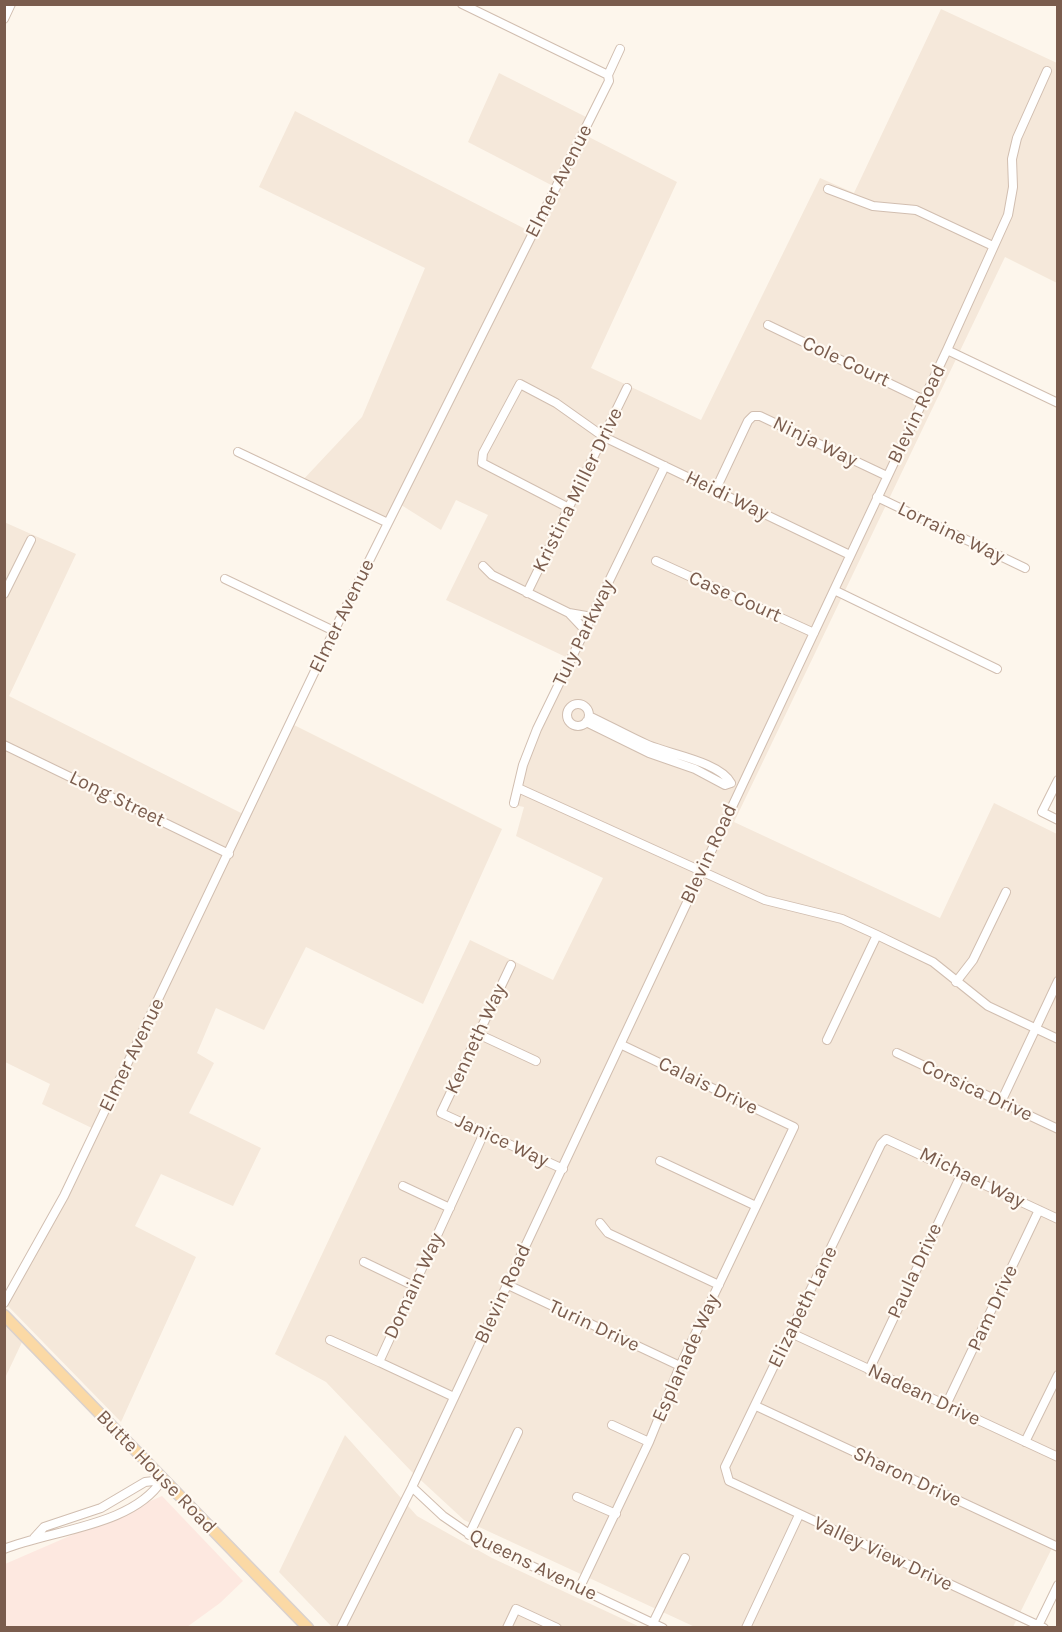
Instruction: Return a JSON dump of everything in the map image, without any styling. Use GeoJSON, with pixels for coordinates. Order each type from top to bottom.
{"type":"FeatureCollection","features":[{"type":"Feature","properties":{"kind":"main road","name":"Butte House Road"},"geometry":{"type":"LineString","coordinates":[[4,1315],[308,1628]]}},
{"type":"Feature","properties":{"kind":"street"},"geometry":{"type":"LineString","coordinates":[[4,19],[11,4]]}},
{"type":"Feature","properties":{"kind":"street"},"geometry":{"type":"LineString","coordinates":[[462,4],[608,75]]}},
{"type":"Feature","properties":{"kind":"street","name":"Elmer Avenue"},"geometry":{"type":"LineString","coordinates":[[4,1304],[64,1196],[334,632],[609,81],[608,75],[621,49]]}},
{"type":"Feature","properties":{"kind":"street","name":"Blevin Road"},"geometry":{"type":"LineString","coordinates":[[341,1628],[412,1487],[622,1045],[700,870],[947,350],[1008,215],[1012,187],[1012,159],[1017,138],[1047,71]]}},
{"type":"Feature","properties":{"kind":"street"},"geometry":{"type":"LineString","coordinates":[[828,189],[873,206],[916,210],[993,246]]}},
{"type":"Feature","properties":{"kind":"street","name":"Cole Court"},"geometry":{"type":"LineString","coordinates":[[768,325],[924,400]]}},
{"type":"Feature","properties":{"kind":"street"},"geometry":{"type":"LineString","coordinates":[[947,350],[1058,403]]}},
{"type":"Feature","properties":{"kind":"street","name":"Heidi Way"},"geometry":{"type":"LineString","coordinates":[[569,508],[482,463],[483,453],[520,384],[556,403],[604,437],[850,555]]}},
{"type":"Feature","properties":{"kind":"street","name":"Kristina Miller Drive"},"geometry":{"type":"LineString","coordinates":[[528,593],[627,388]]}},
{"type":"Feature","properties":{"kind":"street","name":"Ninja Way"},"geometry":{"type":"LineString","coordinates":[[715,490],[748,421],[753,416],[760,416],[887,477]]}},
{"type":"Feature","properties":{"kind":"street"},"geometry":{"type":"LineString","coordinates":[[238,452],[388,523]]}},
{"type":"Feature","properties":{"kind":"street","name":"Tuly Parkway"},"geometry":{"type":"LineString","coordinates":[[514,803],[532,739],[665,466]]}},
{"type":"Feature","properties":{"kind":"street","name":"Lorraine Way"},"geometry":{"type":"LineString","coordinates":[[877,497],[1025,568]]}},
{"type":"Feature","properties":{"kind":"street"},"geometry":{"type":"LineString","coordinates":[[4,594],[8,579],[31,540]]}},
{"type":"Feature","properties":{"kind":"street","name":"Case Court"},"geometry":{"type":"LineString","coordinates":[[656,561],[814,633]]}},
{"type":"Feature","properties":{"kind":"street"},"geometry":{"type":"LineString","coordinates":[[483,566],[492,575],[569,613],[592,617]]}},
{"type":"Feature","properties":{"kind":"street"},"geometry":{"type":"LineString","coordinates":[[225,579],[334,632]]}},
{"type":"Feature","properties":{"kind":"street"},"geometry":{"type":"LineString","coordinates":[[834,590],[997,669]]}},
{"type":"Feature","properties":{"kind":"street"},"geometry":{"type":"LineString","coordinates":[[569,613],[585,630]]}},
{"type":"Feature","properties":{"kind":"street"},"geometry":{"type":"LineString","coordinates":[[587,719],[640,745],[727,776],[731,783],[740,787]]}},
{"type":"Feature","properties":{"kind":"street","name":"Long Street"},"geometry":{"type":"LineString","coordinates":[[4,745],[229,854]]}},
{"type":"Feature","properties":{"kind":"street"},"geometry":{"type":"LineString","coordinates":[[1058,780],[1042,812],[1058,820]]}},
{"type":"Feature","properties":{"kind":"street"},"geometry":{"type":"LineString","coordinates":[[518,788],[765,900],[842,919],[877,935],[933,963],[988,1006],[1058,1039]]}},
{"type":"Feature","properties":{"kind":"street"},"geometry":{"type":"LineString","coordinates":[[956,982],[973,960],[1006,892]]}},
{"type":"Feature","properties":{"kind":"street"},"geometry":{"type":"LineString","coordinates":[[827,1040],[877,935]]}},
{"type":"Feature","properties":{"kind":"street","name":"Kenneth Way"},"geometry":{"type":"LineString","coordinates":[[441,1113],[511,965]]}},
{"type":"Feature","properties":{"kind":"street"},"geometry":{"type":"LineString","coordinates":[[1001,1102],[1058,981]]}},
{"type":"Feature","properties":{"kind":"street"},"geometry":{"type":"LineString","coordinates":[[478,1034],[536,1061]]}},
{"type":"Feature","properties":{"kind":"street","name":"Calais Drive"},"geometry":{"type":"LineString","coordinates":[[622,1045],[794,1127]]}},
{"type":"Feature","properties":{"kind":"street","name":"Corsica Drive"},"geometry":{"type":"LineString","coordinates":[[897,1053],[1058,1129]]}},
{"type":"Feature","properties":{"kind":"street","name":"Janice Way"},"geometry":{"type":"LineString","coordinates":[[441,1113],[562,1169]]}},
{"type":"Feature","properties":{"kind":"street","name":"Esplanade Way"},"geometry":{"type":"LineString","coordinates":[[579,1589],[649,1442],[680,1366],[794,1127]]}},
{"type":"Feature","properties":{"kind":"street","name":"Domain Way"},"geometry":{"type":"LineString","coordinates":[[454,1397],[379,1362],[484,1133]]}},
{"type":"Feature","properties":{"kind":"street","name":"Michael Way"},"geometry":{"type":"LineString","coordinates":[[886,1139],[1058,1219]]}},
{"type":"Feature","properties":{"kind":"street","name":"Elizabeth Lane"},"geometry":{"type":"LineString","coordinates":[[725,1476],[725,1467],[881,1144],[886,1139]]}},
{"type":"Feature","properties":{"kind":"street"},"geometry":{"type":"LineString","coordinates":[[660,1161],[756,1206]]}},
{"type":"Feature","properties":{"kind":"street","name":"Paula Drive"},"geometry":{"type":"LineString","coordinates":[[869,1370],[962,1173]]}},
{"type":"Feature","properties":{"kind":"street"},"geometry":{"type":"LineString","coordinates":[[403,1186],[450,1208]]}},
{"type":"Feature","properties":{"kind":"street","name":"Pam Drive"},"geometry":{"type":"LineString","coordinates":[[946,1405],[1039,1210]]}},
{"type":"Feature","properties":{"kind":"street"},"geometry":{"type":"LineString","coordinates":[[600,1222],[608,1233],[719,1285]]}},
{"type":"Feature","properties":{"kind":"street"},"geometry":{"type":"LineString","coordinates":[[364,1262],[414,1286]]}},
{"type":"Feature","properties":{"kind":"street","name":"Turin Drive"},"geometry":{"type":"LineString","coordinates":[[508,1285],[680,1366]]}},
{"type":"Feature","properties":{"kind":"street","name":"Nadean Drive"},"geometry":{"type":"LineString","coordinates":[[791,1333],[1058,1457]]}},
{"type":"Feature","properties":{"kind":"street"},"geometry":{"type":"LineString","coordinates":[[330,1340],[379,1362]]}},
{"type":"Feature","properties":{"kind":"street"},"geometry":{"type":"LineString","coordinates":[[1025,1442],[1058,1374]]}},
{"type":"Feature","properties":{"kind":"street","name":"Sharon Drive"},"geometry":{"type":"LineString","coordinates":[[756,1406],[1058,1547]]}},
{"type":"Feature","properties":{"kind":"street"},"geometry":{"type":"LineString","coordinates":[[612,1425],[649,1442]]}},
{"type":"Feature","properties":{"kind":"street"},"geometry":{"type":"LineString","coordinates":[[469,1535],[518,1432]]}},
{"type":"Feature","properties":{"kind":"street","name":"Valley View Drive"},"geometry":{"type":"LineString","coordinates":[[725,1476],[729,1481],[799,1515],[1040,1627]]}},
{"type":"Feature","properties":{"kind":"street"},"geometry":{"type":"LineString","coordinates":[[33,1538],[44,1527],[101,1508],[145,1482],[162,1480]]}},
{"type":"Feature","properties":{"kind":"street"},"geometry":{"type":"LineString","coordinates":[[4,1549],[33,1538],[68,1532],[102,1520],[151,1494],[162,1480]]}},
{"type":"Feature","properties":{"kind":"street","name":"Queens Avenue"},"geometry":{"type":"LineString","coordinates":[[412,1487],[469,1535],[663,1628]]}},
{"type":"Feature","properties":{"kind":"street"},"geometry":{"type":"LineString","coordinates":[[577,1497],[615,1514]]}},
{"type":"Feature","properties":{"kind":"street"},"geometry":{"type":"LineString","coordinates":[[746,1628],[799,1515]]}},
{"type":"Feature","properties":{"kind":"street"},"geometry":{"type":"LineString","coordinates":[[653,1623],[685,1558]]}},
{"type":"Feature","properties":{"kind":"street"},"geometry":{"type":"LineString","coordinates":[[1040,1627],[1058,1585]]}},
{"type":"Feature","properties":{"kind":"street"},"geometry":{"type":"LineString","coordinates":[[507,1628],[516,1609],[557,1628]]}},
{"type":"Feature","properties":{"kind":"shaded area"},"geometry":{"type":"Polygon","coordinates":[[[941,9],[1057,63],[1057,283],[1005,257],[734,822],[940,918],[994,803],[1057,834],[1057,1538],[1013,1627],[695,1627],[464,1520],[412,1472],[326,1382],[275,1354],[470,940],[553,980],[603,878],[516,836],[524,807],[514,805],[523,765],[570,659],[446,600],[488,515],[456,500],[441,530],[398,503],[388,523],[301,482],[362,417],[425,268],[259,187],[295,111],[533,233],[555,187],[468,142],[499,73],[590,119],[583,134],[677,182],[591,368],[701,420],[820,178],[854,193],[941,9]]]}},
{"type":"Feature","properties":{"kind":"shaded area"},"geometry":{"type":"Polygon","coordinates":[[[4,522],[76,554],[9,696],[247,816],[294,725],[502,829],[423,1004],[306,947],[264,1030],[216,1008],[197,1053],[214,1063],[189,1113],[261,1148],[233,1206],[161,1174],[135,1226],[196,1257],[121,1422],[5,1303],[96,1130],[42,1104],[50,1084],[5,1062],[4,522]]]}},
{"type":"Feature","properties":{"kind":"shaded area"},"geometry":{"type":"Polygon","coordinates":[[[5,1320],[23,1340],[5,1378],[5,1320]]]}},
{"type":"Feature","properties":{"kind":"shaded area"},"geometry":{"type":"Polygon","coordinates":[[[345,1435],[417,1516],[492,1558],[640,1627],[332,1627],[279,1572],[345,1435]]]}},
{"type":"Feature","properties":{"kind":"shaded area"},"geometry":{"type":"Polygon","coordinates":[[[162,1496],[243,1581],[220,1603],[187,1627],[5,1628],[5,1564],[162,1496]]]}}]}
